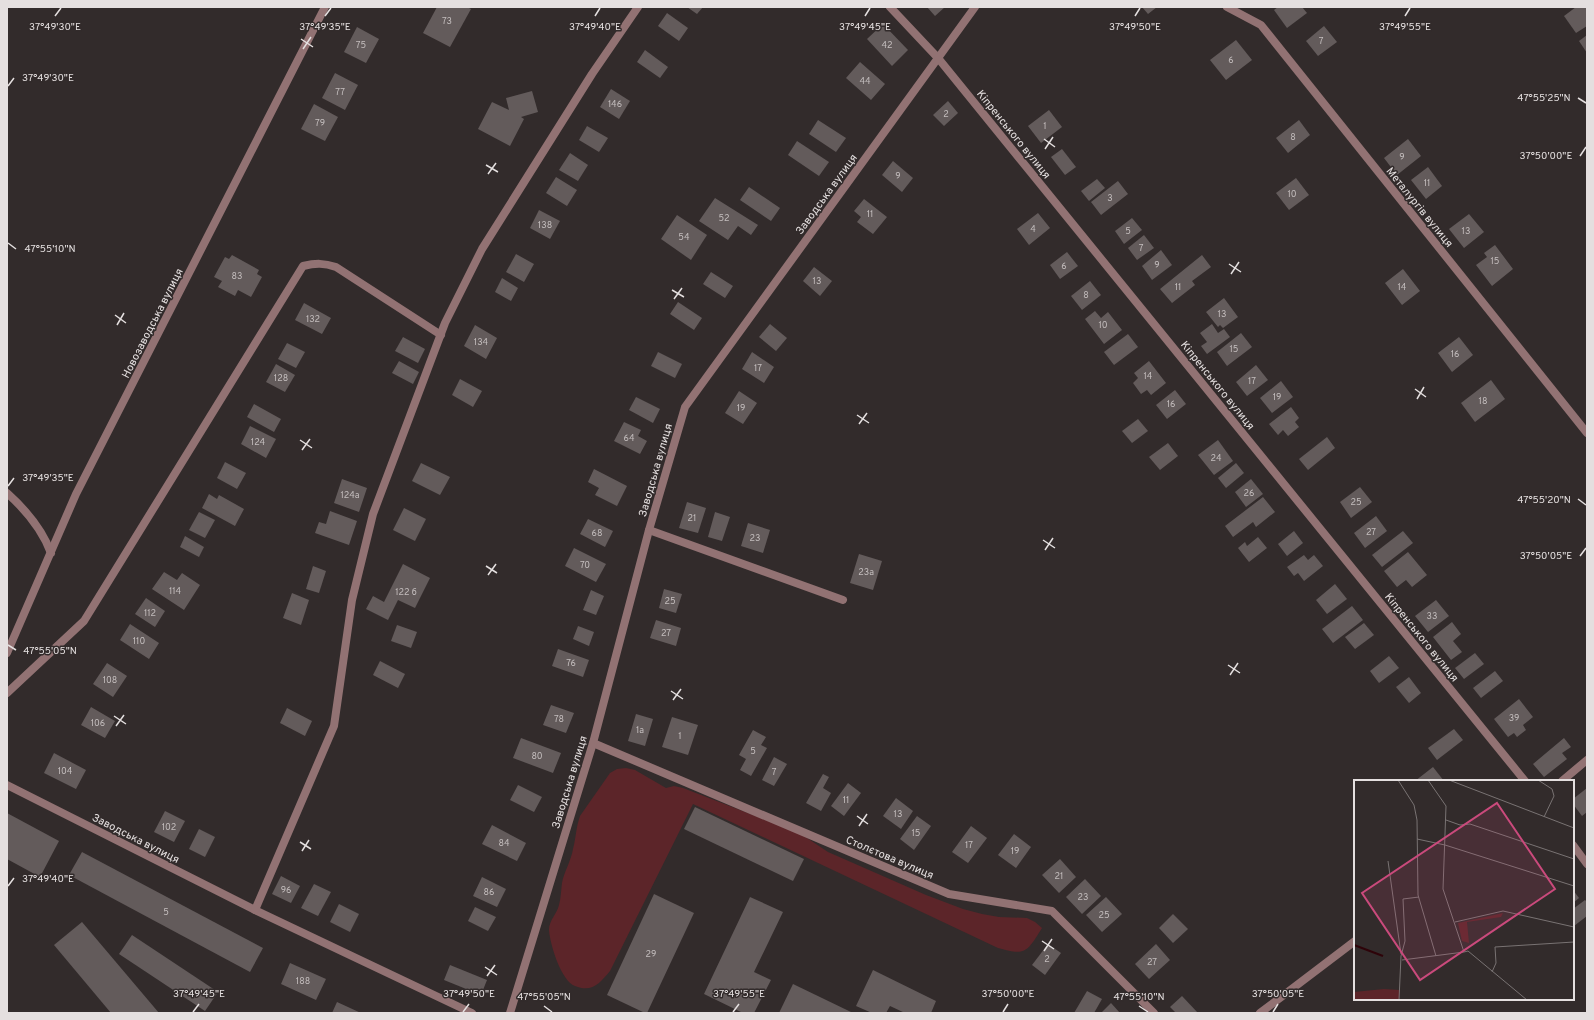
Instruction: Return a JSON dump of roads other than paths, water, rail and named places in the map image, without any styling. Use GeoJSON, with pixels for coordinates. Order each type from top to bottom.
{"type":"FeatureCollection","features":[{"type":"Feature","properties":{"kind":"street","name":"Новозаводська вулиця"},"geometry":{"type":"LineString","coordinates":[[7,653],[76,494],[325,7]]}},
{"type":"Feature","properties":{"kind":"street"},"geometry":{"type":"LineString","coordinates":[[255,910],[334,726],[352,600],[374,514],[441,335],[482,249],[592,74],[638,7]]}},
{"type":"Feature","properties":{"kind":"street","name":"Кіпренського вулиця"},"geometry":{"type":"LineString","coordinates":[[890,7],[938,58],[1524,780]]}},
{"type":"Feature","properties":{"kind":"street","name":"Заводська вулиця"},"geometry":{"type":"LineString","coordinates":[[510,1013],[593,743],[649,530],[684,408],[975,7]]}},
{"type":"Feature","properties":{"kind":"street","name":"Металургів вулиця"},"geometry":{"type":"LineString","coordinates":[[1227,7],[1261,26],[1587,433]]}},
{"type":"Feature","properties":{"kind":"street"},"geometry":{"type":"LineString","coordinates":[[7,693],[84,621],[303,266],[316,263],[325,263],[336,267],[441,335]]}},
{"type":"Feature","properties":{"kind":"street"},"geometry":{"type":"LineString","coordinates":[[7,493],[38,525],[46,539],[51,553]]}},
{"type":"Feature","properties":{"kind":"street"},"geometry":{"type":"LineString","coordinates":[[649,530],[843,600]]}},
{"type":"Feature","properties":{"kind":"street","name":"Столєтова вулиця"},"geometry":{"type":"LineString","coordinates":[[593,743],[949,894],[1052,911],[1154,1013]]}},
{"type":"Feature","properties":{"kind":"street"},"geometry":{"type":"LineString","coordinates":[[1563,780],[1587,760]]}},
{"type":"Feature","properties":{"kind":"street","name":"Заводська вулиця"},"geometry":{"type":"LineString","coordinates":[[7,785],[255,910],[472,1013]]}},
{"type":"Feature","properties":{"kind":"street"},"geometry":{"type":"LineString","coordinates":[[1574,846],[1587,864]]}},
{"type":"Feature","properties":{"kind":"street"},"geometry":{"type":"LineString","coordinates":[[1260,1013],[1354,941]]}}]}
